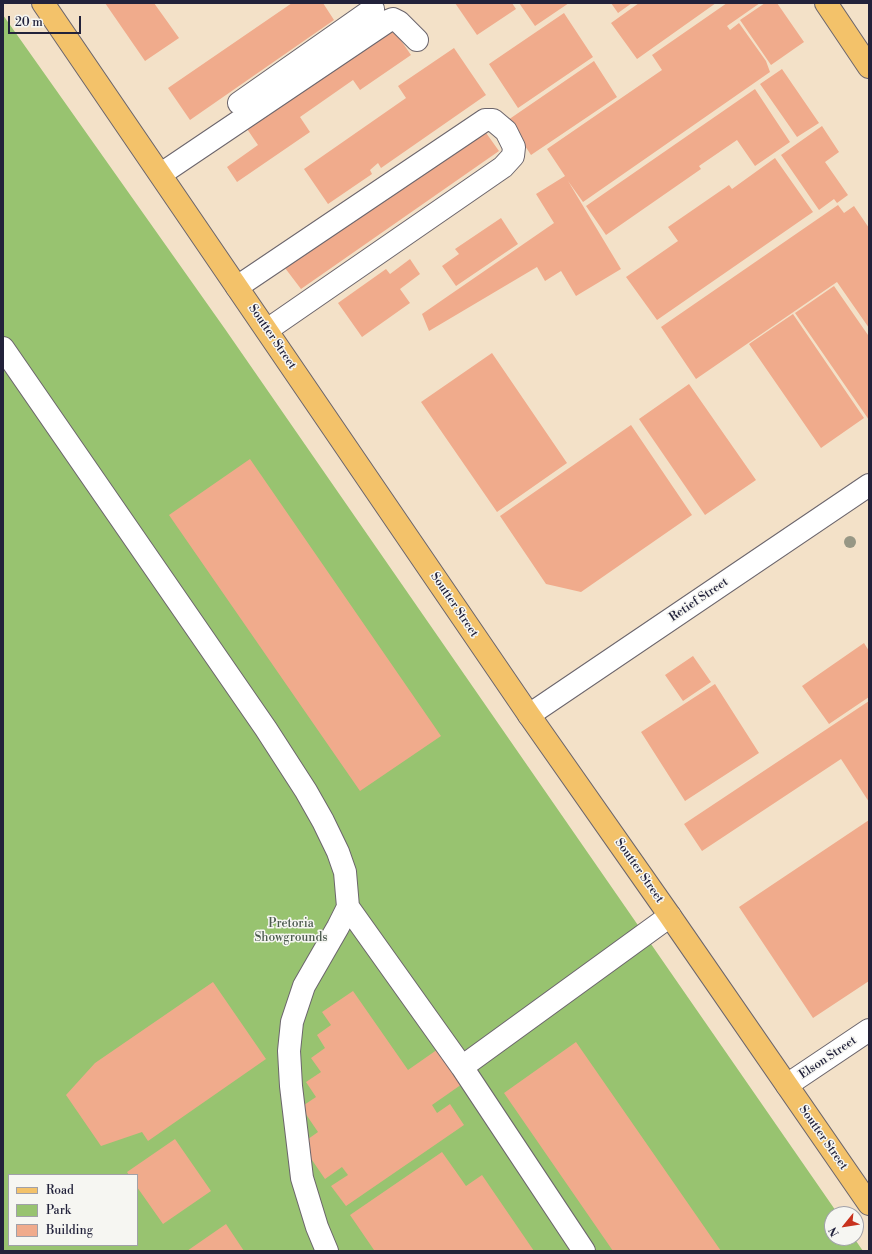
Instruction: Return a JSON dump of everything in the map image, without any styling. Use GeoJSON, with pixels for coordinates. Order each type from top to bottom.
{"type":"FeatureCollection","features":[{"type":"Feature","properties":{"kind":"main road","name":"Soutter Street"},"geometry":{"type":"LineString","coordinates":[[43,3],[529,714],[869,1204]]}},
{"type":"Feature","properties":{"kind":"main road"},"geometry":{"type":"LineString","coordinates":[[826,3],[869,67]]}},
{"type":"Feature","properties":{"kind":"street"},"geometry":{"type":"LineString","coordinates":[[157,169],[373,9]]}},
{"type":"Feature","properties":{"kind":"street"},"geometry":{"type":"LineString","coordinates":[[157,169],[388,21],[393,19],[400,22],[417,40]]}},
{"type":"Feature","properties":{"kind":"street"},"geometry":{"type":"LineString","coordinates":[[237,287],[485,120],[493,120],[506,132],[514,147],[513,156],[503,166],[267,330]]}},
{"type":"Feature","properties":{"kind":"street"},"geometry":{"type":"LineString","coordinates":[[3,348],[266,730],[306,791],[338,852],[345,872],[348,907],[462,1067],[584,1251]]}},
{"type":"Feature","properties":{"kind":"street","name":"Retief Street"},"geometry":{"type":"LineString","coordinates":[[529,714],[869,485]]}},
{"type":"Feature","properties":{"kind":"street"},"geometry":{"type":"LineString","coordinates":[[327,1251],[317,1227],[302,1178],[291,1086],[289,1051],[292,1022],[304,986],[348,907]]}},
{"type":"Feature","properties":{"kind":"street"},"geometry":{"type":"LineString","coordinates":[[462,1067],[670,916]]}},
{"type":"Feature","properties":{"kind":"street","name":"Elson Street"},"geometry":{"type":"LineString","coordinates":[[787,1085],[869,1030]]}},
{"type":"Feature","properties":{"kind":"green space","name":"Pretoria Showgrounds"},"geometry":{"type":"Polygon","coordinates":[[[3,15],[225,329],[832,1206],[824,1206],[824,1246],[860,1246],[863,1251],[3,1251],[3,15]]]}},
{"type":"Feature","properties":{"kind":"building"},"geometry":{"type":"Polygon","coordinates":[[[105,3],[154,3],[179,38],[145,61],[105,3]]]}},
{"type":"Feature","properties":{"kind":"building"},"geometry":{"type":"Polygon","coordinates":[[[292,3],[323,3],[334,20],[190,120],[168,88],[292,3]]]}},
{"type":"Feature","properties":{"kind":"building"},"geometry":{"type":"Polygon","coordinates":[[[455,3],[512,3],[516,9],[477,35],[455,3]]]}},
{"type":"Feature","properties":{"kind":"building"},"geometry":{"type":"Polygon","coordinates":[[[519,3],[569,3],[535,26],[519,3]]]}},
{"type":"Feature","properties":{"kind":"building"},"geometry":{"type":"Polygon","coordinates":[[[611,3],[632,3],[618,13],[611,3]]]}},
{"type":"Feature","properties":{"kind":"building"},"geometry":{"type":"Polygon","coordinates":[[[639,3],[716,3],[637,59],[611,23],[639,3]]]}},
{"type":"Feature","properties":{"kind":"building"},"geometry":{"type":"Polygon","coordinates":[[[727,3],[760,3],[727,26],[730,30],[739,23],[766,61],[770,72],[583,202],[568,181],[621,269],[576,296],[561,271],[545,281],[537,267],[429,331],[422,314],[554,223],[536,194],[565,176],[547,149],[662,70],[652,55],[727,3]]]}},
{"type":"Feature","properties":{"kind":"building"},"geometry":{"type":"Polygon","coordinates":[[[765,3],[777,3],[804,42],[771,65],[740,20],[765,3]]]}},
{"type":"Feature","properties":{"kind":"building"},"geometry":{"type":"Polygon","coordinates":[[[564,13],[593,57],[518,108],[489,64],[564,13]]]}},
{"type":"Feature","properties":{"kind":"building"},"geometry":{"type":"Polygon","coordinates":[[[391,26],[411,55],[360,90],[353,80],[300,117],[310,132],[237,182],[227,167],[258,145],[245,126],[391,26]]]}},
{"type":"Feature","properties":{"kind":"building"},"geometry":{"type":"Polygon","coordinates":[[[454,48],[486,95],[381,168],[378,163],[370,170],[372,174],[328,204],[304,169],[406,98],[398,86],[454,48]]]}},
{"type":"Feature","properties":{"kind":"building"},"geometry":{"type":"Polygon","coordinates":[[[594,61],[617,97],[531,155],[508,120],[594,61]]]}},
{"type":"Feature","properties":{"kind":"building"},"geometry":{"type":"Polygon","coordinates":[[[782,69],[819,123],[797,137],[760,84],[782,69]]]}},
{"type":"Feature","properties":{"kind":"building"},"geometry":{"type":"Polygon","coordinates":[[[755,89],[790,142],[755,166],[737,140],[699,166],[701,169],[606,235],[586,206],[755,89]]]}},
{"type":"Feature","properties":{"kind":"building"},"geometry":{"type":"Polygon","coordinates":[[[822,126],[839,152],[825,162],[848,195],[837,203],[834,199],[819,210],[781,155],[822,126]]]}},
{"type":"Feature","properties":{"kind":"building"},"geometry":{"type":"Polygon","coordinates":[[[484,130],[499,151],[301,289],[285,268],[484,130]]]}},
{"type":"Feature","properties":{"kind":"building"},"geometry":{"type":"Polygon","coordinates":[[[775,158],[813,212],[657,320],[626,277],[678,241],[668,227],[729,185],[732,189],[775,158]]]}},
{"type":"Feature","properties":{"kind":"building"},"geometry":{"type":"Polygon","coordinates":[[[838,205],[844,213],[854,206],[869,228],[869,328],[837,282],[696,379],[661,327],[838,205]]]}},
{"type":"Feature","properties":{"kind":"building"},"geometry":{"type":"Polygon","coordinates":[[[501,218],[518,244],[456,286],[442,266],[459,254],[455,249],[501,218]]]}},
{"type":"Feature","properties":{"kind":"building"},"geometry":{"type":"Polygon","coordinates":[[[410,259],[420,274],[400,289],[410,303],[362,337],[338,303],[386,269],[390,274],[410,259]]]}},
{"type":"Feature","properties":{"kind":"building"},"geometry":{"type":"Polygon","coordinates":[[[834,286],[868,335],[869,334],[869,420],[795,313],[834,286]]]}},
{"type":"Feature","properties":{"kind":"building"},"geometry":{"type":"Polygon","coordinates":[[[793,314],[864,418],[821,448],[749,344],[793,314]]]}},
{"type":"Feature","properties":{"kind":"building"},"geometry":{"type":"Polygon","coordinates":[[[492,353],[567,463],[497,512],[421,402],[492,353]]]}},
{"type":"Feature","properties":{"kind":"building"},"geometry":{"type":"Polygon","coordinates":[[[689,384],[756,480],[705,515],[639,419],[689,384]]]}},
{"type":"Feature","properties":{"kind":"building"},"geometry":{"type":"Polygon","coordinates":[[[631,425],[692,515],[581,592],[546,584],[500,516],[631,425]]]}},
{"type":"Feature","properties":{"kind":"building"},"geometry":{"type":"Polygon","coordinates":[[[250,459],[441,736],[360,791],[169,515],[250,459]]]}},
{"type":"Feature","properties":{"kind":"building"},"geometry":{"type":"Polygon","coordinates":[[[864,643],[869,651],[869,697],[829,724],[802,686],[864,643]]]}},
{"type":"Feature","properties":{"kind":"building"},"geometry":{"type":"Polygon","coordinates":[[[693,656],[711,682],[683,701],[665,675],[693,656]]]}},
{"type":"Feature","properties":{"kind":"building"},"geometry":{"type":"Polygon","coordinates":[[[715,684],[759,753],[685,801],[641,732],[715,684]]]}},
{"type":"Feature","properties":{"kind":"building"},"geometry":{"type":"Polygon","coordinates":[[[869,701],[869,802],[841,759],[702,851],[684,824],[869,701]]]}},
{"type":"Feature","properties":{"kind":"building"},"geometry":{"type":"Polygon","coordinates":[[[869,820],[869,981],[813,1018],[739,907],[869,820]]]}},
{"type":"Feature","properties":{"kind":"building"},"geometry":{"type":"Polygon","coordinates":[[[213,982],[266,1059],[148,1141],[142,1132],[101,1146],[66,1095],[95,1063],[213,982]]]}},
{"type":"Feature","properties":{"kind":"building"},"geometry":{"type":"Polygon","coordinates":[[[353,991],[408,1070],[441,1047],[465,1082],[432,1105],[437,1113],[450,1104],[464,1125],[346,1206],[331,1186],[348,1175],[342,1167],[325,1179],[301,1144],[318,1132],[301,1107],[316,1097],[306,1082],[321,1072],[311,1058],[325,1048],[317,1035],[331,1025],[322,1012],[353,991]]]}},
{"type":"Feature","properties":{"kind":"building"},"geometry":{"type":"Polygon","coordinates":[[[576,1042],[721,1251],[613,1251],[504,1093],[576,1042]]]}},
{"type":"Feature","properties":{"kind":"building"},"geometry":{"type":"Polygon","coordinates":[[[175,1139],[211,1191],[163,1224],[138,1188],[138,1174],[128,1174],[127,1172],[175,1139]]]}},
{"type":"Feature","properties":{"kind":"building"},"geometry":{"type":"Polygon","coordinates":[[[442,1152],[466,1186],[482,1175],[534,1251],[372,1251],[374,1250],[350,1215],[442,1152]]]}},
{"type":"Feature","properties":{"kind":"building"},"geometry":{"type":"Polygon","coordinates":[[[226,1224],[244,1251],[187,1251],[226,1224]]]}}]}
